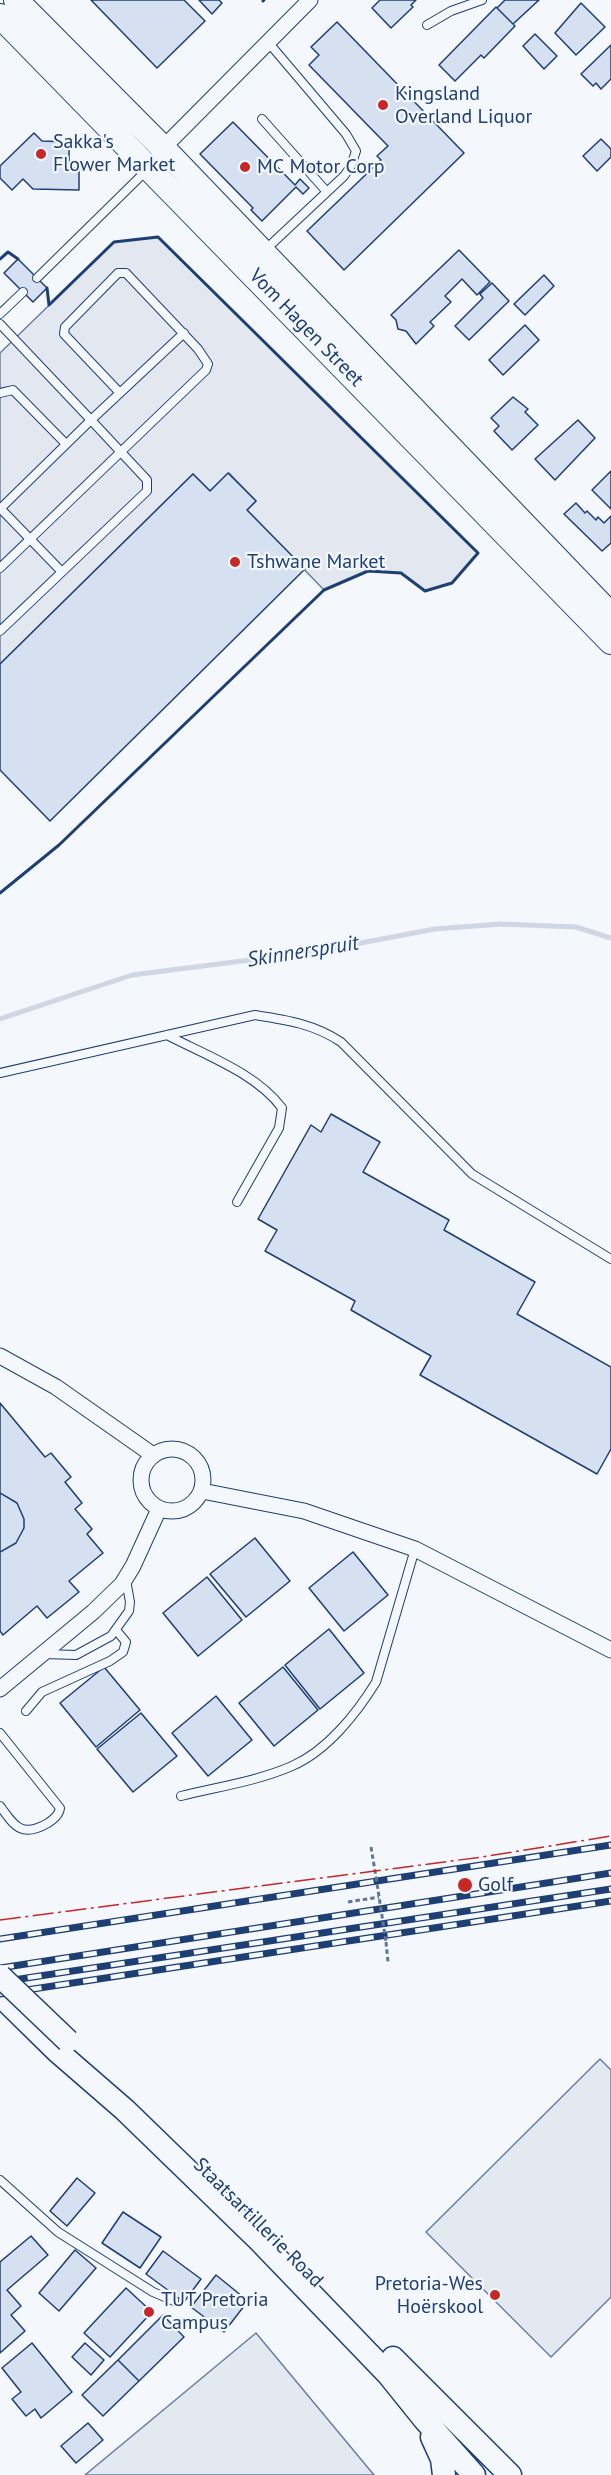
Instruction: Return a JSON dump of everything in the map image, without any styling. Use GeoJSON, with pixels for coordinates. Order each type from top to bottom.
{"type":"FeatureCollection","features":[{"type":"Feature","properties":{"kind":"main road","name":"Vom Hagen Street"},"geometry":{"type":"LineString","coordinates":[[16,0],[263,252],[609,629]]}},
{"type":"Feature","properties":{"kind":"main road","name":"Vom Hagen Street"},"geometry":{"type":"LineString","coordinates":[[0,16],[609,629]]}},
{"type":"Feature","properties":{"kind":"street"},"geometry":{"type":"LineString","coordinates":[[150,168],[162,147],[310,0]]}},
{"type":"Feature","properties":{"kind":"street"},"geometry":{"type":"LineString","coordinates":[[0,1356],[56,1387],[153,1455]]}},
{"type":"Feature","properties":{"kind":"street"},"geometry":{"type":"LineString","coordinates":[[168,1449],[184,1450],[197,1460],[204,1474],[202,1491],[192,1505],[176,1512],[159,1509],[147,1498],[141,1483],[143,1468],[153,1455],[168,1449]]}},
{"type":"Feature","properties":{"kind":"street"},"geometry":{"type":"LineString","coordinates":[[202,1491],[304,1511],[415,1549],[611,1650]]}},
{"type":"Feature","properties":{"kind":"street"},"geometry":{"type":"LineString","coordinates":[[0,1689],[93,1612],[125,1578],[159,1509]]}},
{"type":"Feature","properties":{"kind":"street","name":"Staatsartillerie Road"},"geometry":{"type":"LineString","coordinates":[[0,1976],[62,2046],[231,2211],[388,2374],[424,2420],[474,2475]]}},
{"type":"Feature","properties":{"kind":"street","name":"Staatsartillerie Road"},"geometry":{"type":"LineString","coordinates":[[0,1995],[62,2046],[271,2233],[429,2397],[510,2475]]}},
{"type":"Feature","properties":{"kind":"street"},"geometry":{"type":"LineString","coordinates":[[429,2397],[494,2475]]}},
{"type":"Feature","properties":{"kind":"street"},"geometry":{"type":"LineString","coordinates":[[424,2420],[442,2459],[444,2475]]}},
{"type":"Feature","properties":{"kind":"lane"},"geometry":{"type":"LineString","coordinates":[[427,25],[451,11],[482,0]]}},
{"type":"Feature","properties":{"kind":"lane"},"geometry":{"type":"LineString","coordinates":[[263,252],[327,192],[351,166],[356,151],[346,134],[268,42]]}},
{"type":"Feature","properties":{"kind":"lane"},"geometry":{"type":"LineString","coordinates":[[262,119],[327,192]]}},
{"type":"Feature","properties":{"kind":"lane"},"geometry":{"type":"LineString","coordinates":[[37,278],[150,168]]}},
{"type":"Feature","properties":{"kind":"lane"},"geometry":{"type":"LineString","coordinates":[[0,568],[206,370],[207,364],[203,356],[126,273],[118,273],[65,327],[64,334],[120,393]]}},
{"type":"Feature","properties":{"kind":"lane"},"geometry":{"type":"LineString","coordinates":[[0,314],[23,292]]}},
{"type":"Feature","properties":{"kind":"lane"},"geometry":{"type":"LineString","coordinates":[[0,324],[147,480],[147,491],[0,631]]}},
{"type":"Feature","properties":{"kind":"lane"},"geometry":{"type":"LineString","coordinates":[[62,572],[0,508],[184,333]]}},
{"type":"Feature","properties":{"kind":"lane"},"geometry":{"type":"LineString","coordinates":[[0,393],[12,390],[66,444]]}},
{"type":"Feature","properties":{"kind":"lane"},"geometry":{"type":"LineString","coordinates":[[0,1073],[255,1015],[295,1021],[322,1029],[341,1042],[472,1174],[611,1259]]}},
{"type":"Feature","properties":{"kind":"lane"},"geometry":{"type":"LineString","coordinates":[[167,1035],[251,1079],[272,1095],[282,1108],[279,1128],[237,1202]]}},
{"type":"Feature","properties":{"kind":"lane"},"geometry":{"type":"LineString","coordinates":[[181,1796],[293,1766],[322,1747],[365,1701],[376,1682],[415,1549]]}},
{"type":"Feature","properties":{"kind":"lane"},"geometry":{"type":"LineString","coordinates":[[43,1654],[76,1655],[90,1650],[116,1630],[129,1611],[125,1578]]}},
{"type":"Feature","properties":{"kind":"lane"},"geometry":{"type":"LineString","coordinates":[[26,1711],[42,1692],[111,1661],[123,1652],[126,1642],[116,1630]]}},
{"type":"Feature","properties":{"kind":"lane"},"geometry":{"type":"LineString","coordinates":[[0,1733],[60,1808],[51,1821],[35,1830],[24,1830],[13,1824],[0,1806]]}},
{"type":"Feature","properties":{"kind":"lane"},"geometry":{"type":"LineString","coordinates":[[0,2180],[58,2232],[153,2292],[174,2301]]}},
{"type":"Feature","properties":{"kind":"path"},"geometry":{"type":"LineString","coordinates":[[371,1847],[388,1962]]}},
{"type":"Feature","properties":{"kind":"path"},"geometry":{"type":"LineString","coordinates":[[348,1902],[379,1897]]}},
{"type":"Feature","properties":{"kind":"shaded area"},"geometry":{"type":"Polygon","coordinates":[[[158,237],[478,553],[452,583],[425,591],[401,573],[368,571],[324,590],[247,510],[256,501],[229,473],[210,491],[193,474],[0,664],[0,353],[114,242],[158,237]]]}},
{"type":"Feature","properties":{"kind":"shaded area"},"geometry":{"type":"Polygon","coordinates":[[[600,2059],[611,2070],[611,2297],[551,2357],[426,2232],[600,2059]]]}},
{"type":"Feature","properties":{"kind":"shaded area"},"geometry":{"type":"Polygon","coordinates":[[[256,2333],[374,2475],[85,2475],[256,2333]]]}},
{"type":"Feature","properties":{"kind":"building"},"geometry":{"type":"Polygon","coordinates":[[[91,0],[184,0],[205,21],[157,68],[91,0]]]}},
{"type":"Feature","properties":{"kind":"building"},"geometry":{"type":"Polygon","coordinates":[[[199,0],[219,0],[222,3],[212,14],[199,0]]]}},
{"type":"Feature","properties":{"kind":"building"},"geometry":{"type":"Polygon","coordinates":[[[380,0],[416,0],[411,5],[413,7],[391,28],[372,8],[380,0]]]}},
{"type":"Feature","properties":{"kind":"building"},"geometry":{"type":"Polygon","coordinates":[[[505,0],[539,0],[513,24],[497,8],[505,0]]]}},
{"type":"Feature","properties":{"kind":"building"},"geometry":{"type":"Polygon","coordinates":[[[581,3],[605,27],[576,55],[555,33],[581,3]]]}},
{"type":"Feature","properties":{"kind":"building"},"geometry":{"type":"Polygon","coordinates":[[[496,7],[515,26],[484,58],[481,55],[455,81],[439,65],[496,7]]]}},
{"type":"Feature","properties":{"kind":"building","name":"Kingsland Overland Liquor"},"geometry":{"type":"Polygon","coordinates":[[[337,22],[464,153],[344,270],[307,231],[381,160],[377,156],[388,146],[309,65],[319,55],[311,47],[337,22]]]}},
{"type":"Feature","properties":{"kind":"building"},"geometry":{"type":"Polygon","coordinates":[[[535,34],[557,56],[544,69],[523,46],[535,34]]]}},
{"type":"Feature","properties":{"kind":"building"},"geometry":{"type":"Polygon","coordinates":[[[611,45],[611,79],[601,89],[596,83],[593,86],[581,74],[611,45]]]}},
{"type":"Feature","properties":{"kind":"building","name":"MC Motor Corp"},"geometry":{"type":"Polygon","coordinates":[[[233,122],[295,185],[300,179],[309,188],[303,194],[296,187],[262,221],[251,210],[253,208],[200,154],[233,122]]]}},
{"type":"Feature","properties":{"kind":"building","name":"Sakka's Flower Market"},"geometry":{"type":"Polygon","coordinates":[[[34,133],[42,141],[69,142],[69,168],[79,168],[79,190],[33,189],[23,179],[12,190],[0,178],[0,166],[34,133]]]}},
{"type":"Feature","properties":{"kind":"building"},"geometry":{"type":"Polygon","coordinates":[[[601,139],[611,149],[611,157],[597,171],[583,156],[601,139]]]}},
{"type":"Feature","properties":{"kind":"building"},"geometry":{"type":"Polygon","coordinates":[[[459,250],[490,282],[477,295],[462,279],[445,296],[451,302],[430,322],[434,326],[416,344],[406,331],[398,329],[396,320],[391,315],[459,250]]]}},
{"type":"Feature","properties":{"kind":"building"},"geometry":{"type":"Polygon","coordinates":[[[18,259],[47,288],[33,302],[4,273],[18,259]]]}},
{"type":"Feature","properties":{"kind":"building"},"geometry":{"type":"Polygon","coordinates":[[[544,275],[554,286],[525,315],[514,304],[544,275]]]}},
{"type":"Feature","properties":{"kind":"building"},"geometry":{"type":"Polygon","coordinates":[[[492,283],[509,301],[469,340],[455,326],[483,298],[480,294],[492,283]]]}},
{"type":"Feature","properties":{"kind":"building"},"geometry":{"type":"Polygon","coordinates":[[[525,325],[539,340],[503,375],[489,360],[525,325]]]}},
{"type":"Feature","properties":{"kind":"building"},"geometry":{"type":"Polygon","coordinates":[[[513,397],[528,409],[525,412],[538,425],[512,450],[494,431],[499,426],[491,418],[513,397]]]}},
{"type":"Feature","properties":{"kind":"building"},"geometry":{"type":"Polygon","coordinates":[[[578,420],[595,438],[555,480],[535,459],[578,420]]]}},
{"type":"Feature","properties":{"kind":"building"},"geometry":{"type":"Polygon","coordinates":[[[611,471],[611,509],[592,490],[611,471]]]}},
{"type":"Feature","properties":{"kind":"building"},"geometry":{"type":"Polygon","coordinates":[[[228,473],[256,501],[247,510],[305,569],[50,821],[0,770],[0,664],[193,474],[210,491],[228,473]]]}},
{"type":"Feature","properties":{"kind":"building"},"geometry":{"type":"Polygon","coordinates":[[[576,503],[585,513],[587,511],[596,520],[598,517],[604,523],[611,516],[611,543],[602,551],[564,514],[576,503]]]}},
{"type":"Feature","properties":{"kind":"building"},"geometry":{"type":"Polygon","coordinates":[[[331,1114],[380,1142],[363,1172],[449,1220],[444,1230],[535,1282],[517,1314],[611,1367],[611,1449],[597,1474],[420,1375],[431,1356],[351,1310],[355,1301],[265,1251],[277,1230],[258,1219],[311,1125],[321,1132],[331,1114]]]}},
{"type":"Feature","properties":{"kind":"building"},"geometry":{"type":"Polygon","coordinates":[[[0,1403],[45,1457],[51,1453],[71,1477],[65,1482],[82,1503],[75,1509],[92,1529],[87,1534],[103,1553],[69,1581],[79,1592],[47,1618],[37,1606],[3,1635],[0,1631],[0,1552],[16,1543],[24,1528],[24,1519],[17,1503],[0,1493],[0,1403]]]}},
{"type":"Feature","properties":{"kind":"building"},"geometry":{"type":"Polygon","coordinates":[[[0,1493],[17,1503],[24,1519],[24,1528],[16,1543],[0,1552],[0,1493]]]}},
{"type":"Feature","properties":{"kind":"building"},"geometry":{"type":"Polygon","coordinates":[[[255,1538],[290,1581],[246,1617],[210,1574],[255,1538]]]}},
{"type":"Feature","properties":{"kind":"building"},"geometry":{"type":"Polygon","coordinates":[[[353,1552],[388,1595],[344,1631],[309,1588],[353,1552]]]}},
{"type":"Feature","properties":{"kind":"building"},"geometry":{"type":"Polygon","coordinates":[[[207,1577],[242,1620],[198,1656],[163,1613],[207,1577]]]}},
{"type":"Feature","properties":{"kind":"building"},"geometry":{"type":"Polygon","coordinates":[[[329,1629],[364,1673],[320,1709],[285,1665],[329,1629]]]}},
{"type":"Feature","properties":{"kind":"building"},"geometry":{"type":"Polygon","coordinates":[[[104,1667],[140,1710],[96,1747],[60,1703],[104,1667]]]}},
{"type":"Feature","properties":{"kind":"building"},"geometry":{"type":"Polygon","coordinates":[[[283,1667],[318,1710],[274,1746],[239,1703],[283,1667]]]}},
{"type":"Feature","properties":{"kind":"building"},"geometry":{"type":"Polygon","coordinates":[[[216,1696],[252,1740],[208,1776],[172,1733],[216,1696]]]}},
{"type":"Feature","properties":{"kind":"building"},"geometry":{"type":"Polygon","coordinates":[[[141,1713],[177,1756],[133,1792],[97,1749],[141,1713]]]}},
{"type":"Feature","properties":{"kind":"building"},"geometry":{"type":"Polygon","coordinates":[[[77,2178],[95,2193],[67,2226],[50,2211],[77,2178]]]}},
{"type":"Feature","properties":{"kind":"building"},"geometry":{"type":"Polygon","coordinates":[[[123,2212],[161,2237],[140,2268],[102,2243],[123,2212]]]}},
{"type":"Feature","properties":{"kind":"building"},"geometry":{"type":"Polygon","coordinates":[[[31,2236],[48,2255],[7,2290],[21,2306],[11,2315],[25,2331],[0,2353],[0,2262],[31,2236]]]}},
{"type":"Feature","properties":{"kind":"building"},"geometry":{"type":"Polygon","coordinates":[[[75,2250],[96,2268],[59,2311],[39,2293],[75,2250]]]}},
{"type":"Feature","properties":{"kind":"building"},"geometry":{"type":"Polygon","coordinates":[[[163,2251],[201,2279],[184,2302],[146,2274],[163,2251]]]}},
{"type":"Feature","properties":{"kind":"building"},"geometry":{"type":"Polygon","coordinates":[[[216,2275],[248,2301],[224,2332],[191,2307],[216,2275]]]}},
{"type":"Feature","properties":{"kind":"building"},"geometry":{"type":"Polygon","coordinates":[[[126,2288],[152,2312],[110,2357],[84,2333],[126,2288]]]}},
{"type":"Feature","properties":{"kind":"building"},"geometry":{"type":"Polygon","coordinates":[[[163,2315],[184,2337],[139,2381],[118,2360],[163,2315]]]}},
{"type":"Feature","properties":{"kind":"building"},"geometry":{"type":"Polygon","coordinates":[[[32,2343],[72,2392],[41,2418],[35,2409],[26,2416],[12,2399],[21,2392],[2,2368],[32,2343]]]}},
{"type":"Feature","properties":{"kind":"building"},"geometry":{"type":"Polygon","coordinates":[[[85,2343],[104,2360],[91,2375],[72,2357],[85,2343]]]}},
{"type":"Feature","properties":{"kind":"building"},"geometry":{"type":"Polygon","coordinates":[[[118,2360],[139,2381],[103,2416],[82,2395],[118,2360]]]}},
{"type":"Feature","properties":{"kind":"building"},"geometry":{"type":"Polygon","coordinates":[[[88,2423],[103,2440],[76,2463],[61,2446],[88,2423]]]}},
{"type":"Feature","properties":{"kind":"waterway","name":"Skinnerspruit"},"geometry":{"type":"LineString","coordinates":[[0,1019],[132,975],[313,952],[435,929],[501,924],[576,927],[611,938]]}},
{"type":"Feature","properties":{"kind":"railway"},"geometry":{"type":"LineString","coordinates":[[0,1939],[611,1845]]}},
{"type":"Feature","properties":{"kind":"railway"},"geometry":{"type":"LineString","coordinates":[[0,1968],[611,1873]]}},
{"type":"Feature","properties":{"kind":"railway"},"geometry":{"type":"LineString","coordinates":[[0,1982],[611,1889]]}},
{"type":"Feature","properties":{"kind":"railway"},"geometry":{"type":"LineString","coordinates":[[0,1994],[611,1901]]}},
{"type":"Feature","properties":{"kind":"wall"},"geometry":{"type":"LineString","coordinates":[[0,893],[59,845],[324,590],[368,571],[401,573],[425,591],[452,583],[478,553],[158,237],[114,242],[49,305],[47,288]]}},
{"type":"Feature","properties":{"kind":"wall"},"geometry":{"type":"LineString","coordinates":[[0,259],[8,252],[18,259]]}},
{"type":"Feature","properties":{"kind":"power"},"geometry":{"type":"LineString","coordinates":[[0,1920],[482,1857],[611,1836]]}},
{"type":"Feature","properties":{"kind":"place","name":"Kingsland Overland Liquor"},"geometry":{"type":"Point","coordinates":[383,105]}},
{"type":"Feature","properties":{"kind":"place","name":"Sakka's Flower Market"},"geometry":{"type":"Point","coordinates":[41,154]}},
{"type":"Feature","properties":{"kind":"place","name":"MC Motor Corp"},"geometry":{"type":"Point","coordinates":[245,167]}},
{"type":"Feature","properties":{"kind":"place","name":"Tshwane Market"},"geometry":{"type":"Point","coordinates":[235,562]}},
{"type":"Feature","properties":{"kind":"place","name":"Golf"},"geometry":{"type":"Point","coordinates":[465,1885]}},
{"type":"Feature","properties":{"kind":"place","name":"Pretoria-Wes Hoërskool"},"geometry":{"type":"Point","coordinates":[495,2295]}},
{"type":"Feature","properties":{"kind":"place","name":"TUT Pretoria Campus"},"geometry":{"type":"Point","coordinates":[149,2312]}}]}
